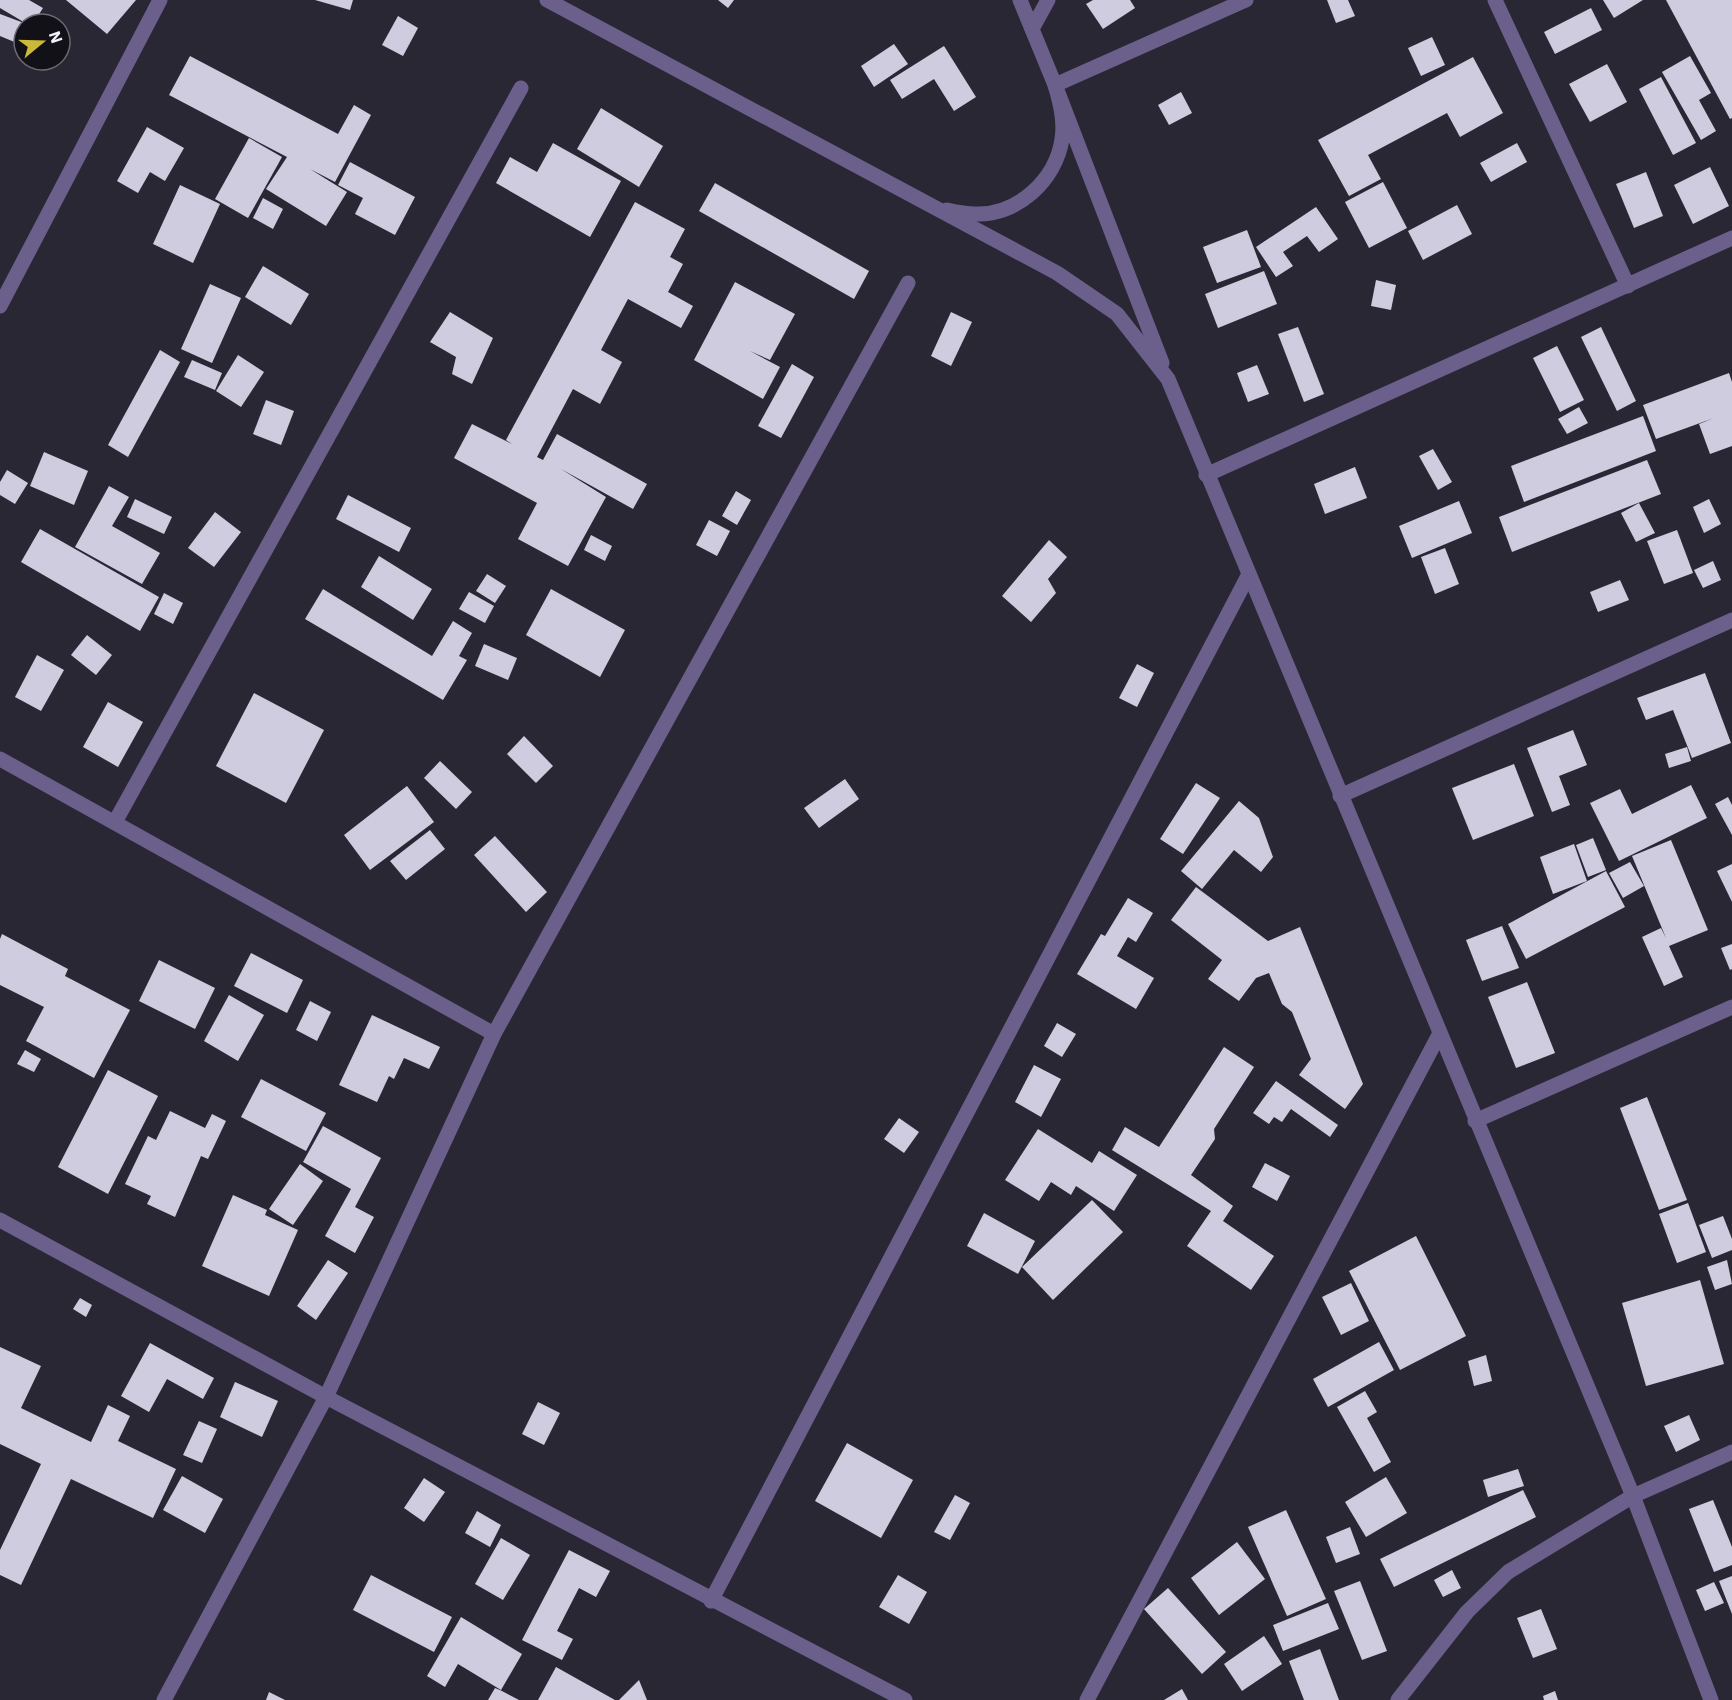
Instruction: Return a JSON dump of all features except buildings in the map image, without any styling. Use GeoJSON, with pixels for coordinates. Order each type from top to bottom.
{"type":"FeatureCollection","features":[{"type":"Feature","properties":{"kind":"street"},"geometry":{"type":"LineString","coordinates":[[0,306],[160,0]]}},
{"type":"Feature","properties":{"kind":"street"},"geometry":{"type":"LineString","coordinates":[[547,0],[1057,273],[1118,314],[1168,379]]}},
{"type":"Feature","properties":{"kind":"street"},"geometry":{"type":"LineString","coordinates":[[1020,0],[1206,475],[1633,1496],[1711,1700]]}},
{"type":"Feature","properties":{"kind":"street"},"geometry":{"type":"LineString","coordinates":[[1032,29],[1048,0]]}},
{"type":"Feature","properties":{"kind":"street"},"geometry":{"type":"LineString","coordinates":[[1055,85],[1246,0]]}},
{"type":"Feature","properties":{"kind":"street"},"geometry":{"type":"LineString","coordinates":[[1494,0],[1628,286]]}},
{"type":"Feature","properties":{"kind":"street"},"geometry":{"type":"LineString","coordinates":[[922,202],[946,210],[976,215],[1007,209],[1033,193],[1052,169],[1062,139],[1062,109],[1055,85]]}},
{"type":"Feature","properties":{"kind":"street"},"geometry":{"type":"LineString","coordinates":[[115,822],[521,88]]}},
{"type":"Feature","properties":{"kind":"street"},"geometry":{"type":"LineString","coordinates":[[1206,475],[1732,238]]}},
{"type":"Feature","properties":{"kind":"street"},"geometry":{"type":"LineString","coordinates":[[164,1700],[326,1397],[494,1034],[908,283]]}},
{"type":"Feature","properties":{"kind":"street"},"geometry":{"type":"LineString","coordinates":[[711,1601],[1248,576]]}},
{"type":"Feature","properties":{"kind":"street"},"geometry":{"type":"LineString","coordinates":[[1340,796],[1732,620]]}},
{"type":"Feature","properties":{"kind":"street"},"geometry":{"type":"LineString","coordinates":[[0,759],[494,1034]]}},
{"type":"Feature","properties":{"kind":"street"},"geometry":{"type":"LineString","coordinates":[[1475,1121],[1732,1007]]}},
{"type":"Feature","properties":{"kind":"street"},"geometry":{"type":"LineString","coordinates":[[1087,1700],[1440,1033]]}},
{"type":"Feature","properties":{"kind":"street"},"geometry":{"type":"LineString","coordinates":[[0,1220],[326,1397],[711,1601],[904,1700]]}},
{"type":"Feature","properties":{"kind":"street"},"geometry":{"type":"LineString","coordinates":[[1398,1700],[1467,1612],[1508,1572],[1633,1496],[1732,1452]]}}]}
